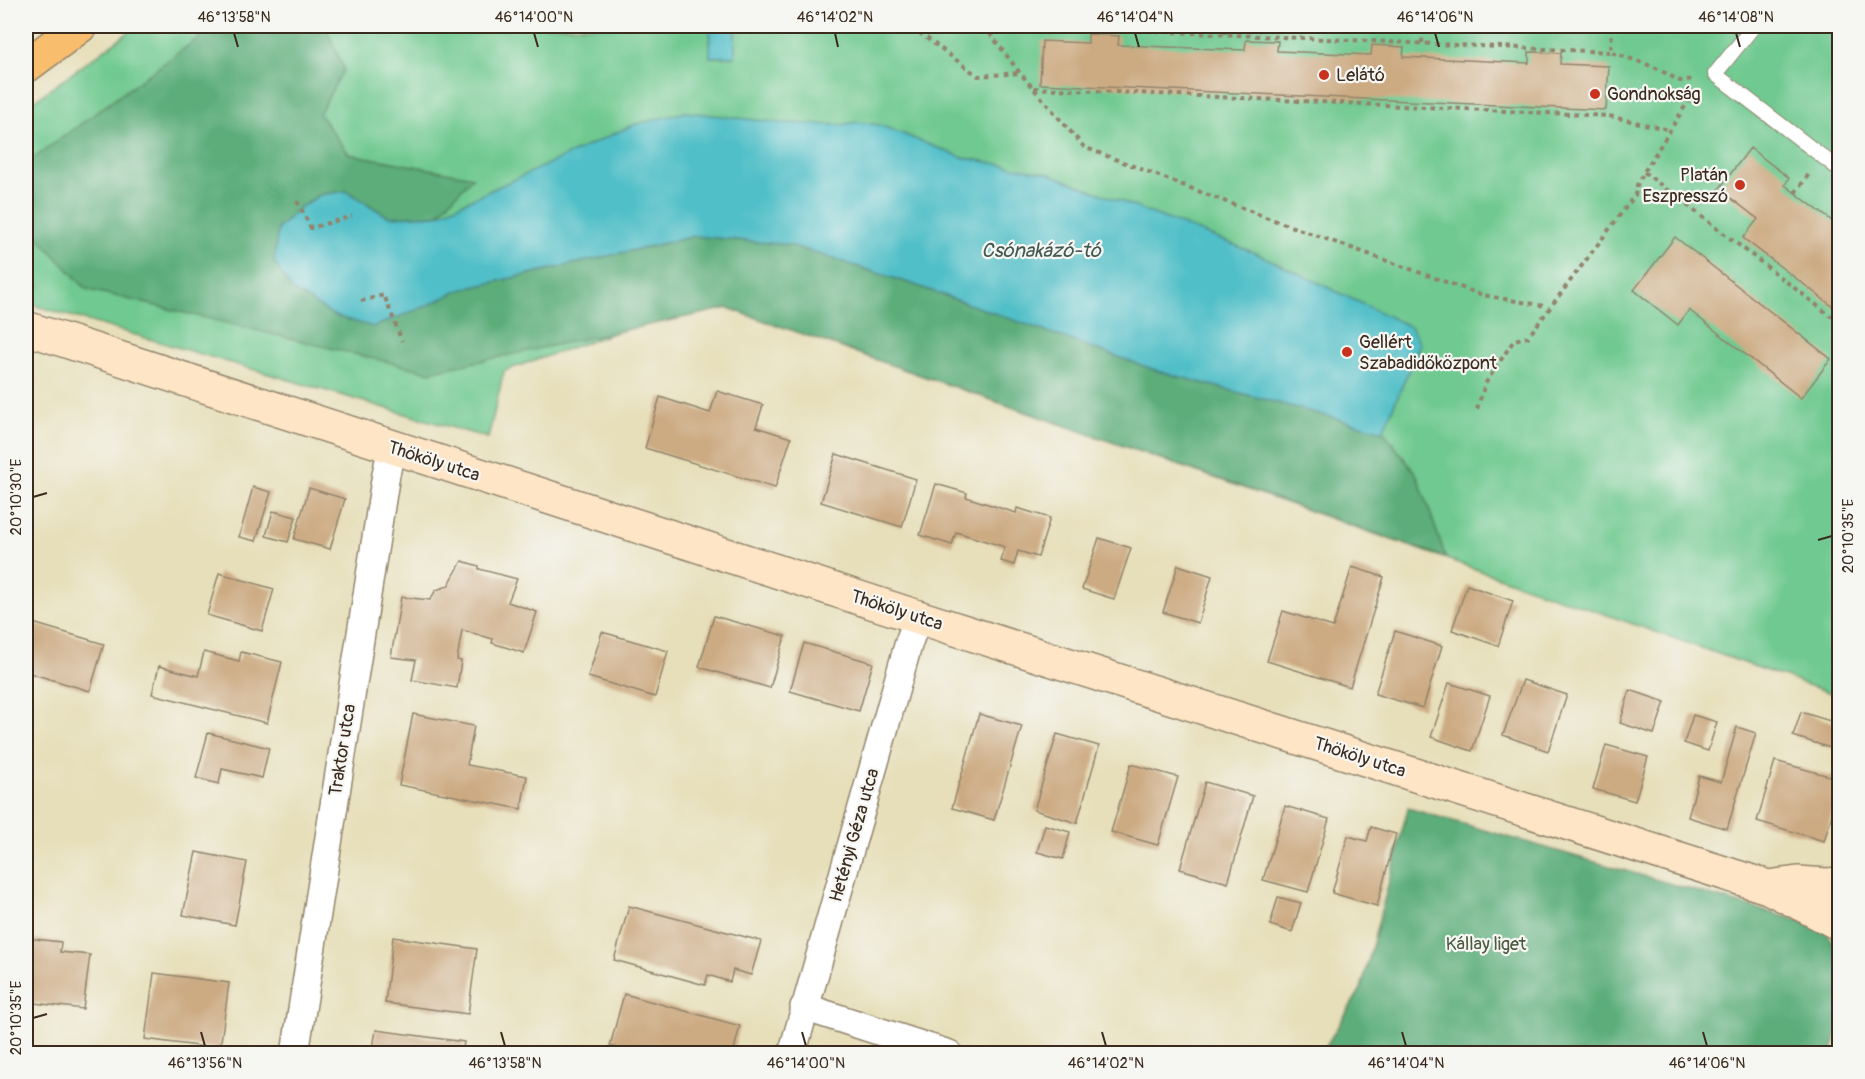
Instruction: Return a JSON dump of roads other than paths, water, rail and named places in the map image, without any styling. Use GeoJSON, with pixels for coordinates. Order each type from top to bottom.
{"type":"FeatureCollection","features":[{"type":"Feature","properties":{"kind":"main road"},"geometry":{"type":"LineString","coordinates":[[26,66],[80,26]]}},
{"type":"Feature","properties":{"kind":"street","name":"Thököly utca"},"geometry":{"type":"LineString","coordinates":[[26,330],[1768,887],[1839,924]]}},
{"type":"Feature","properties":{"kind":"street","name":"Traktor utca"},"geometry":{"type":"LineString","coordinates":[[295,1053],[392,447]]}},
{"type":"Feature","properties":{"kind":"street","name":"Hetényi Géza utca"},"geometry":{"type":"LineString","coordinates":[[792,1053],[918,617]]}},
{"type":"Feature","properties":{"kind":"street"},"geometry":{"type":"LineString","coordinates":[[1768,887],[1798,883],[1839,884]]}},
{"type":"Feature","properties":{"kind":"street"},"geometry":{"type":"LineString","coordinates":[[804,1007],[949,1053]]}},
{"type":"Feature","properties":{"kind":"lane"},"geometry":{"type":"LineString","coordinates":[[1754,26],[1715,74],[1839,170]]}},
{"type":"Feature","properties":{"kind":"water"},"geometry":{"type":"Polygon","coordinates":[[[710,26],[735,26],[735,57],[710,57],[710,26]]]}},
{"type":"Feature","properties":{"kind":"water","name":"Csónakázó-tó"},"geometry":{"type":"Polygon","coordinates":[[[686,112],[782,123],[842,125],[856,122],[880,125],[961,157],[1047,173],[1258,254],[1411,327],[1420,344],[1383,431],[1158,371],[912,284],[790,245],[695,236],[460,290],[373,327],[335,316],[292,290],[274,262],[278,229],[299,208],[320,195],[346,191],[389,217],[437,215],[633,125],[686,112]]]}},
{"type":"Feature","properties":{"kind":"place","name":"Lelátó"},"geometry":{"type":"Point","coordinates":[1324,75]}},
{"type":"Feature","properties":{"kind":"place","name":"Gondnokság"},"geometry":{"type":"Point","coordinates":[1595,94]}},
{"type":"Feature","properties":{"kind":"place","name":"Platán Eszpresszó"},"geometry":{"type":"Point","coordinates":[1740,185]}},
{"type":"Feature","properties":{"kind":"place","name":"Gellért Szabadidőközpont"},"geometry":{"type":"Point","coordinates":[1347,352]}},
{"type":"Feature","properties":{"kind":"park label","name":"Kállay liget"},"geometry":{"type":"Point","coordinates":[1486,944]}}]}
